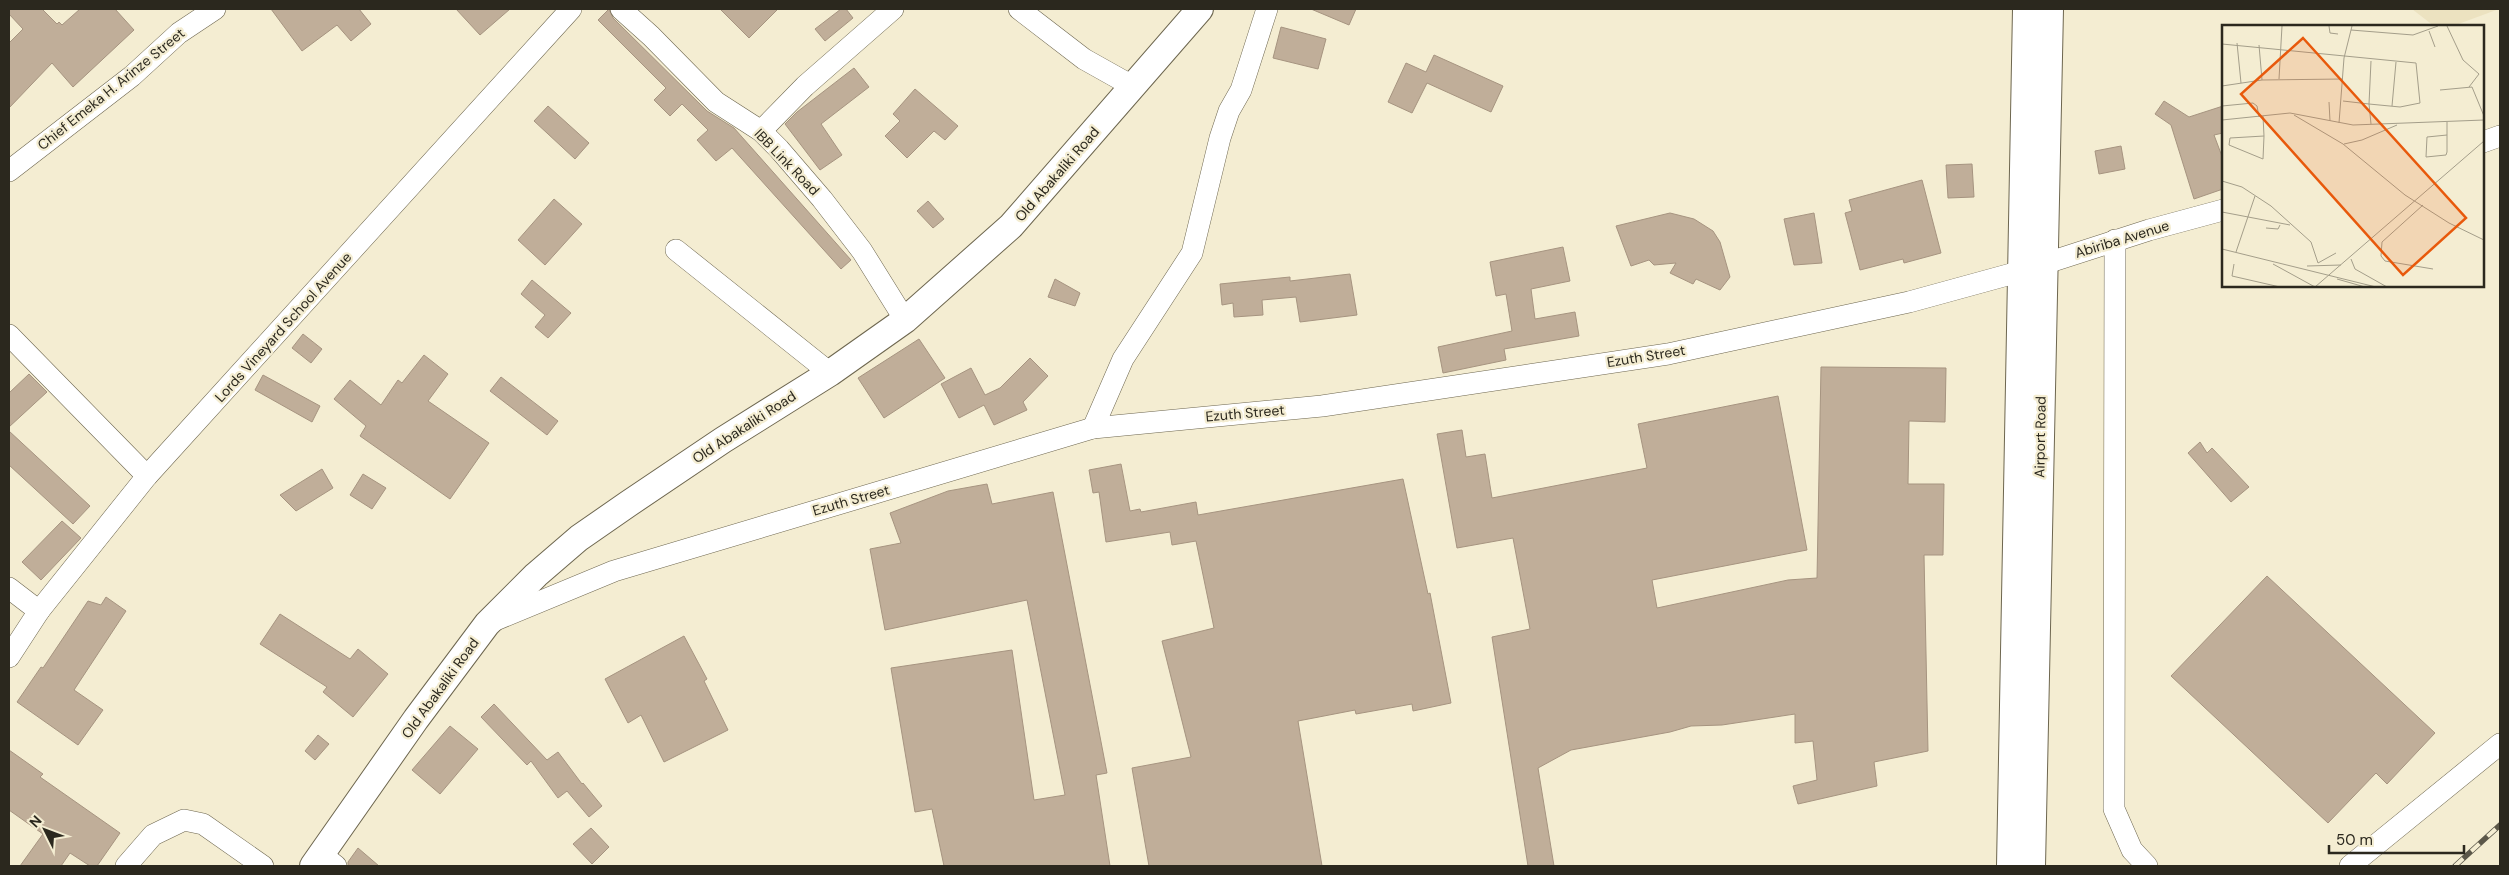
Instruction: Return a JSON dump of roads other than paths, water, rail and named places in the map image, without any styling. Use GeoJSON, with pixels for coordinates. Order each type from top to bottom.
{"type":"FeatureCollection","features":[{"type":"Feature","properties":{"kind":"main road","name":"Old Abakaliki Road"},"geometry":{"type":"LineString","coordinates":[[324,862],[486,624],[536,575],[579,538],[723,440],[830,373],[905,320],[1012,226],[1200,9]]}},
{"type":"Feature","properties":{"kind":"main road","name":"Airport Road"},"geometry":{"type":"LineString","coordinates":[[2026,9],[2033,267],[2032,866]]}},
{"type":"Feature","properties":{"kind":"main road","name":"Airport Road"},"geometry":{"type":"LineString","coordinates":[[2010,866],[2033,267],[2050,9]]}},
{"type":"Feature","properties":{"kind":"street","name":"Chief Emeka H. Arinze Street"},"geometry":{"type":"LineString","coordinates":[[9,171],[132,76],[179,33],[214,9]]}},
{"type":"Feature","properties":{"kind":"street","name":"Lords Vineyard School Avenue"},"geometry":{"type":"LineString","coordinates":[[9,657],[39,610],[147,476],[572,9]]}},
{"type":"Feature","properties":{"kind":"street","name":"IBB Link Road"},"geometry":{"type":"LineString","coordinates":[[621,9],[651,36],[716,102],[761,131],[828,206],[862,251],[905,320]]}},
{"type":"Feature","properties":{"kind":"street"},"geometry":{"type":"LineString","coordinates":[[761,131],[805,86],[893,9]]}},
{"type":"Feature","properties":{"kind":"street"},"geometry":{"type":"LineString","coordinates":[[1019,9],[1084,59],[1134,87]]}},
{"type":"Feature","properties":{"kind":"street"},"geometry":{"type":"LineString","coordinates":[[1092,428],[1123,359],[1192,253],[1220,138],[1229,112],[1241,90],[1267,9]]}},
{"type":"Feature","properties":{"kind":"street"},"geometry":{"type":"LineString","coordinates":[[2484,142],[2500,136]]}},
{"type":"Feature","properties":{"kind":"street","name":"Abiriba Avenue"},"geometry":{"type":"LineString","coordinates":[[2033,267],[2115,240],[2222,210]]}},
{"type":"Feature","properties":{"kind":"street"},"geometry":{"type":"LineString","coordinates":[[2115,240],[2114,809],[2132,850],[2147,866]]}},
{"type":"Feature","properties":{"kind":"street"},"geometry":{"type":"LineString","coordinates":[[676,250],[830,373]]}},
{"type":"Feature","properties":{"kind":"street","name":"Ezuth Street"},"geometry":{"type":"LineString","coordinates":[[486,624],[614,571],[1092,428],[1322,406],[1668,354],[1909,302],[2033,267]]}},
{"type":"Feature","properties":{"kind":"street"},"geometry":{"type":"LineString","coordinates":[[9,335],[147,476]]}},
{"type":"Feature","properties":{"kind":"street"},"geometry":{"type":"LineString","coordinates":[[9,588],[39,610]]}},
{"type":"Feature","properties":{"kind":"street"},"geometry":{"type":"LineString","coordinates":[[2350,866],[2500,744]]}},
{"type":"Feature","properties":{"kind":"street"},"geometry":{"type":"LineString","coordinates":[[126,866],[153,835],[184,820],[203,824],[263,866]]}},
{"type":"Feature","properties":{"kind":"railway"},"geometry":{"type":"LineString","coordinates":[[2455,866],[2500,825]]}}]}
